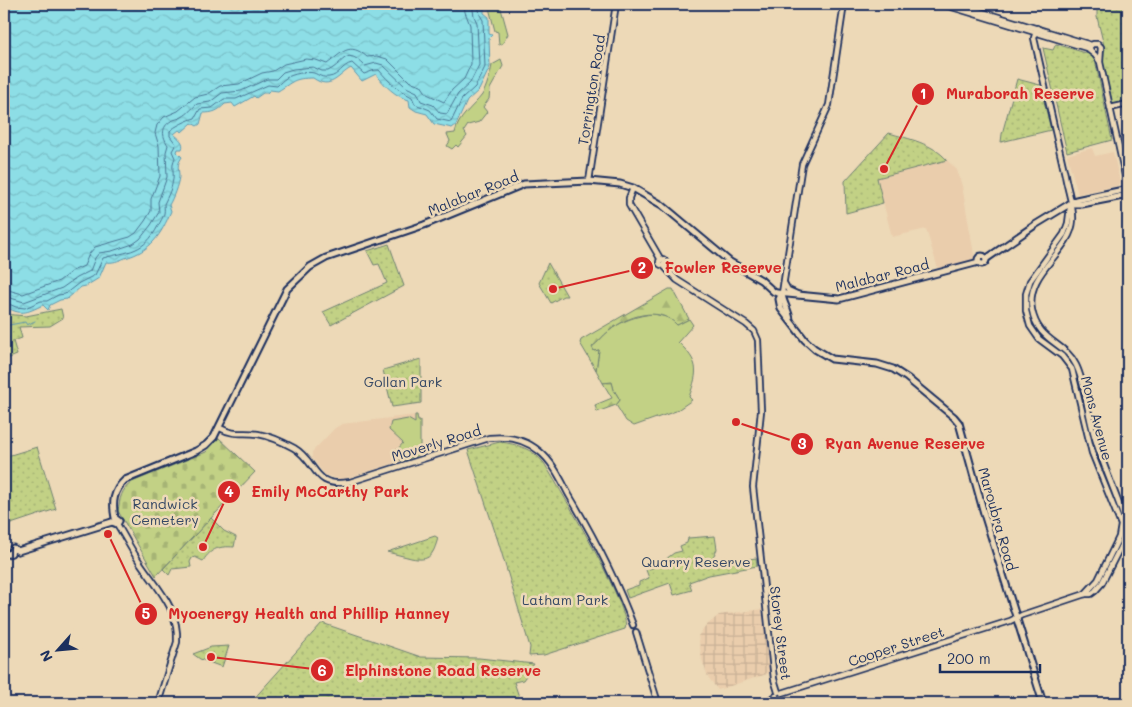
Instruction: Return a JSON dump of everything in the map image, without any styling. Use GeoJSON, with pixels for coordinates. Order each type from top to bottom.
{"type":"FeatureCollection","features":[{"type":"Feature","properties":{"kind":"main road","name":"Malabar Road"},"geometry":{"type":"LineString","coordinates":[[115,521],[114,498],[122,483],[130,477],[200,449],[211,440],[220,428],[287,290],[314,264],[326,258],[424,225],[524,184],[589,181],[620,184],[632,188],[662,205],[730,262],[768,286],[774,292],[839,299],[979,262],[980,257],[983,256],[986,259],[1035,225],[1071,204]]}},
{"type":"Feature","properties":{"kind":"main road"},"geometry":{"type":"LineString","coordinates":[[1071,204],[1082,199],[1128,189]]}},
{"type":"Feature","properties":{"kind":"main road"},"geometry":{"type":"LineString","coordinates":[[1071,204],[1082,204],[1128,195]]}},
{"type":"Feature","properties":{"kind":"main road","name":"Maroubra Road"},"geometry":{"type":"LineString","coordinates":[[768,286],[769,291],[781,310],[810,346],[823,355],[837,360],[877,364],[893,369],[957,419],[962,430],[984,517],[1043,703]]}},
{"type":"Feature","properties":{"kind":"main road"},"geometry":{"type":"LineString","coordinates":[[781,310],[779,299],[782,293]]}},
{"type":"Feature","properties":{"kind":"main road"},"geometry":{"type":"LineString","coordinates":[[782,293],[783,302],[790,314],[790,320]]}},
{"type":"Feature","properties":{"kind":"main road"},"geometry":{"type":"LineString","coordinates":[[4,555],[11,553],[15,555],[18,551],[115,521]]}},
{"type":"Feature","properties":{"kind":"street","name":"Torrington Road"},"geometry":{"type":"LineString","coordinates":[[589,181],[616,4]]}},
{"type":"Feature","properties":{"kind":"street"},"geometry":{"type":"LineString","coordinates":[[782,293],[802,164],[829,105],[844,4]]}},
{"type":"Feature","properties":{"kind":"street"},"geometry":{"type":"LineString","coordinates":[[942,4],[1036,30]]}},
{"type":"Feature","properties":{"kind":"street"},"geometry":{"type":"LineString","coordinates":[[956,4],[1090,47]]}},
{"type":"Feature","properties":{"kind":"street","name":"Mons Avenue"},"geometry":{"type":"LineString","coordinates":[[1016,619],[1085,594],[1091,594],[1102,583],[1124,541],[1127,530],[1124,516],[1093,433],[1078,368],[1071,357],[1044,335],[1036,323],[1032,309],[1032,296],[1036,282],[1064,242],[1072,227],[1073,215],[1034,38],[1036,30]]}},
{"type":"Feature","properties":{"kind":"street"},"geometry":{"type":"LineString","coordinates":[[1090,47],[1096,43],[1101,48],[1098,53],[1128,189]]}},
{"type":"Feature","properties":{"kind":"street"},"geometry":{"type":"LineString","coordinates":[[1090,47],[1092,54],[1098,53]]}},
{"type":"Feature","properties":{"kind":"street"},"geometry":{"type":"LineString","coordinates":[[1110,108],[1128,104]]}},
{"type":"Feature","properties":{"kind":"street","name":"Storey Street"},"geometry":{"type":"LineString","coordinates":[[632,188],[629,198],[630,205],[662,262],[677,280],[746,324],[754,331],[758,340],[761,411],[753,488],[774,679],[780,696]]}},
{"type":"Feature","properties":{"kind":"street"},"geometry":{"type":"LineString","coordinates":[[784,282],[787,289],[800,295]]}},
{"type":"Feature","properties":{"kind":"street","name":"Moverly Road"},"geometry":{"type":"LineString","coordinates":[[220,428],[229,433],[265,435],[288,444],[304,455],[320,477],[337,484],[352,482],[489,438],[510,438],[528,444],[544,455],[554,468],[607,563],[633,625],[638,627],[636,632],[658,703]]}},
{"type":"Feature","properties":{"kind":"street"},"geometry":{"type":"LineString","coordinates":[[115,521],[137,558],[168,602],[175,617],[178,632],[177,642],[158,703]]}},
{"type":"Feature","properties":{"kind":"street","name":"Cooper Street"},"geometry":{"type":"LineString","coordinates":[[764,703],[780,696],[1016,619]]}},
{"type":"Feature","properties":{"kind":"shaded area"},"geometry":{"type":"Polygon","coordinates":[[[1092,148],[1095,156],[1113,152],[1120,182],[1117,186],[1078,194],[1067,155],[1092,148]]]}},
{"type":"Feature","properties":{"kind":"shaded area"},"geometry":{"type":"Polygon","coordinates":[[[947,160],[957,170],[962,186],[975,260],[938,269],[926,229],[892,237],[877,178],[947,160]]]}},
{"type":"Feature","properties":{"kind":"shaded area"},"geometry":{"type":"Polygon","coordinates":[[[415,415],[420,421],[420,451],[417,456],[345,479],[325,475],[312,458],[312,452],[335,428],[342,424],[415,415]]]}},
{"type":"Feature","properties":{"kind":"shaded area"},"geometry":{"type":"Polygon","coordinates":[[[762,609],[770,673],[718,690],[708,677],[702,660],[698,636],[719,615],[762,609]]]}},
{"type":"Feature","properties":{"kind":"green space"},"geometry":{"type":"Polygon","coordinates":[[[488,4],[500,5],[508,34],[503,43],[499,45],[498,32],[495,31],[488,4]]]}},
{"type":"Feature","properties":{"kind":"green space"},"geometry":{"type":"Polygon","coordinates":[[[1094,4],[1128,4],[1128,99],[1115,104],[1112,102],[1101,54],[1105,50],[1097,17],[1097,5],[1094,4]]]}},
{"type":"Feature","properties":{"kind":"green space"},"geometry":{"type":"Polygon","coordinates":[[[1056,44],[1089,54],[1095,60],[1112,140],[1067,152],[1043,48],[1053,50],[1056,44]]]}},
{"type":"Feature","properties":{"kind":"green space"},"geometry":{"type":"Polygon","coordinates":[[[501,60],[503,66],[490,89],[489,99],[483,107],[487,112],[479,122],[468,125],[464,131],[467,136],[458,147],[456,145],[452,149],[447,146],[450,141],[447,134],[455,133],[462,117],[484,92],[492,65],[501,60]]]}},
{"type":"Feature","properties":{"kind":"green space"},"geometry":{"type":"Polygon","coordinates":[[[1017,79],[1040,85],[1051,130],[1001,142],[1002,134],[1017,79]]]}},
{"type":"Feature","properties":{"kind":"green space"},"geometry":{"type":"Polygon","coordinates":[[[889,133],[934,149],[947,160],[877,178],[883,203],[846,213],[845,181],[889,133]]]}},
{"type":"Feature","properties":{"kind":"green space"},"geometry":{"type":"Polygon","coordinates":[[[389,244],[404,286],[331,325],[323,312],[387,283],[379,264],[374,265],[367,251],[389,244]]]}},
{"type":"Feature","properties":{"kind":"green space"},"geometry":{"type":"Polygon","coordinates":[[[548,263],[567,296],[563,296],[551,303],[539,283],[548,263]]]}},
{"type":"Feature","properties":{"kind":"green space"},"geometry":{"type":"Polygon","coordinates":[[[669,289],[673,289],[689,319],[677,325],[661,315],[652,314],[634,317],[625,321],[607,333],[592,347],[594,351],[599,350],[596,370],[580,343],[581,340],[669,289]]]}},
{"type":"Feature","properties":{"kind":"green space"},"geometry":{"type":"Polygon","coordinates":[[[61,309],[63,318],[50,326],[19,327],[22,338],[13,341],[17,355],[4,360],[4,314],[26,316],[61,309]]]}},
{"type":"Feature","properties":{"kind":"green space"},"geometry":{"type":"Polygon","coordinates":[[[654,314],[670,318],[677,325],[689,319],[693,325],[678,342],[690,355],[695,367],[694,380],[689,397],[692,400],[676,411],[634,426],[626,421],[616,405],[620,400],[612,383],[603,383],[596,370],[599,350],[594,351],[591,347],[624,321],[654,314]]]}},
{"type":"Feature","properties":{"kind":"green space","name":"Gollan Park"},"geometry":{"type":"Polygon","coordinates":[[[421,359],[421,403],[392,407],[383,370],[421,359]]]}},
{"type":"Feature","properties":{"kind":"green space"},"geometry":{"type":"Polygon","coordinates":[[[612,382],[620,400],[616,405],[597,412],[595,405],[612,398],[603,383],[612,382]]]}},
{"type":"Feature","properties":{"kind":"green space"},"geometry":{"type":"Polygon","coordinates":[[[415,415],[417,415],[418,421],[420,421],[420,451],[417,456],[401,461],[397,450],[403,443],[389,430],[391,422],[408,419],[415,423],[415,415]]]}},
{"type":"Feature","properties":{"kind":"green space","name":"Randwick Cemetery"},"geometry":{"type":"Polygon","coordinates":[[[219,438],[255,472],[156,576],[118,511],[119,502],[125,488],[132,482],[206,452],[219,438]]]}},
{"type":"Feature","properties":{"kind":"green space","name":"Latham Park"},"geometry":{"type":"Polygon","coordinates":[[[500,442],[524,448],[535,454],[544,463],[607,574],[618,598],[624,617],[625,629],[544,655],[529,656],[530,647],[468,450],[500,442]]]}},
{"type":"Feature","properties":{"kind":"green space"},"geometry":{"type":"Polygon","coordinates":[[[37,447],[56,509],[7,524],[4,513],[4,457],[37,447]]]}},
{"type":"Feature","properties":{"kind":"green space"},"geometry":{"type":"Polygon","coordinates":[[[211,518],[224,531],[236,537],[234,547],[216,549],[209,553],[203,561],[195,557],[192,558],[190,562],[191,567],[172,569],[169,575],[163,569],[211,518]]]}},
{"type":"Feature","properties":{"kind":"green space"},"geometry":{"type":"Polygon","coordinates":[[[435,536],[438,538],[434,549],[427,558],[417,559],[387,552],[435,536]]]}},
{"type":"Feature","properties":{"kind":"green space","name":"Quarry Reserve"},"geometry":{"type":"Polygon","coordinates":[[[715,536],[717,549],[713,557],[715,562],[756,558],[757,566],[709,575],[689,582],[692,590],[674,595],[670,583],[628,598],[625,590],[639,585],[639,582],[649,578],[646,570],[667,563],[666,559],[674,553],[682,551],[680,546],[687,543],[688,538],[715,536]]]}},
{"type":"Feature","properties":{"kind":"green space"},"geometry":{"type":"Polygon","coordinates":[[[322,623],[421,657],[479,658],[534,664],[523,680],[514,682],[521,703],[250,703],[322,623]]]}},
{"type":"Feature","properties":{"kind":"green space"},"geometry":{"type":"Polygon","coordinates":[[[229,646],[222,667],[200,659],[193,654],[211,647],[229,646]]]}},
{"type":"Feature","properties":{"kind":"water"},"geometry":{"type":"Polygon","coordinates":[[[4,4],[484,4],[484,13],[489,17],[489,34],[492,35],[489,38],[490,67],[479,90],[467,101],[456,125],[452,128],[434,124],[427,114],[410,107],[409,100],[391,90],[376,74],[362,81],[351,68],[330,82],[319,82],[313,78],[297,80],[278,91],[270,90],[256,98],[254,96],[235,107],[232,103],[225,104],[215,111],[203,113],[200,124],[197,126],[192,123],[182,132],[179,130],[174,134],[183,144],[182,149],[178,149],[177,152],[182,157],[178,165],[179,177],[169,205],[171,211],[154,241],[134,255],[116,262],[106,262],[99,278],[81,287],[67,299],[50,305],[48,310],[43,305],[28,311],[19,312],[4,306],[4,4]]]}},
{"type":"Feature","properties":{"kind":"waterway"},"geometry":{"type":"LineString","coordinates":[[4,314],[8,309]]}},
{"type":"Feature","properties":{"kind":"waterway"},"geometry":{"type":"LineString","coordinates":[[4,315],[5,323]]}},
{"type":"Feature","properties":{"kind":"waterway"},"geometry":{"type":"LineString","coordinates":[[4,326],[25,322],[27,325],[35,321]]}},
{"type":"Feature","properties":{"kind":"waterway"},"geometry":{"type":"LineString","coordinates":[[4,345],[6,339],[9,338],[5,332],[6,326]]}},
{"type":"Feature","properties":{"kind":"place","name":"Muraborah Reserve"},"geometry":{"type":"Point","coordinates":[884,169]}},
{"type":"Feature","properties":{"kind":"place","name":"Fowler Reserve"},"geometry":{"type":"Point","coordinates":[553,289]}},
{"type":"Feature","properties":{"kind":"place","name":"Ryan Avenue Reserve"},"geometry":{"type":"Point","coordinates":[736,422]}},
{"type":"Feature","properties":{"kind":"place","name":"Myoenergy Health and Phillip Hanney"},"geometry":{"type":"Point","coordinates":[108,534]}},
{"type":"Feature","properties":{"kind":"place","name":"Emily McCarthy Park"},"geometry":{"type":"Point","coordinates":[203,547]}},
{"type":"Feature","properties":{"kind":"place","name":"Elphinstone Road Reserve"},"geometry":{"type":"Point","coordinates":[211,657]}}]}
